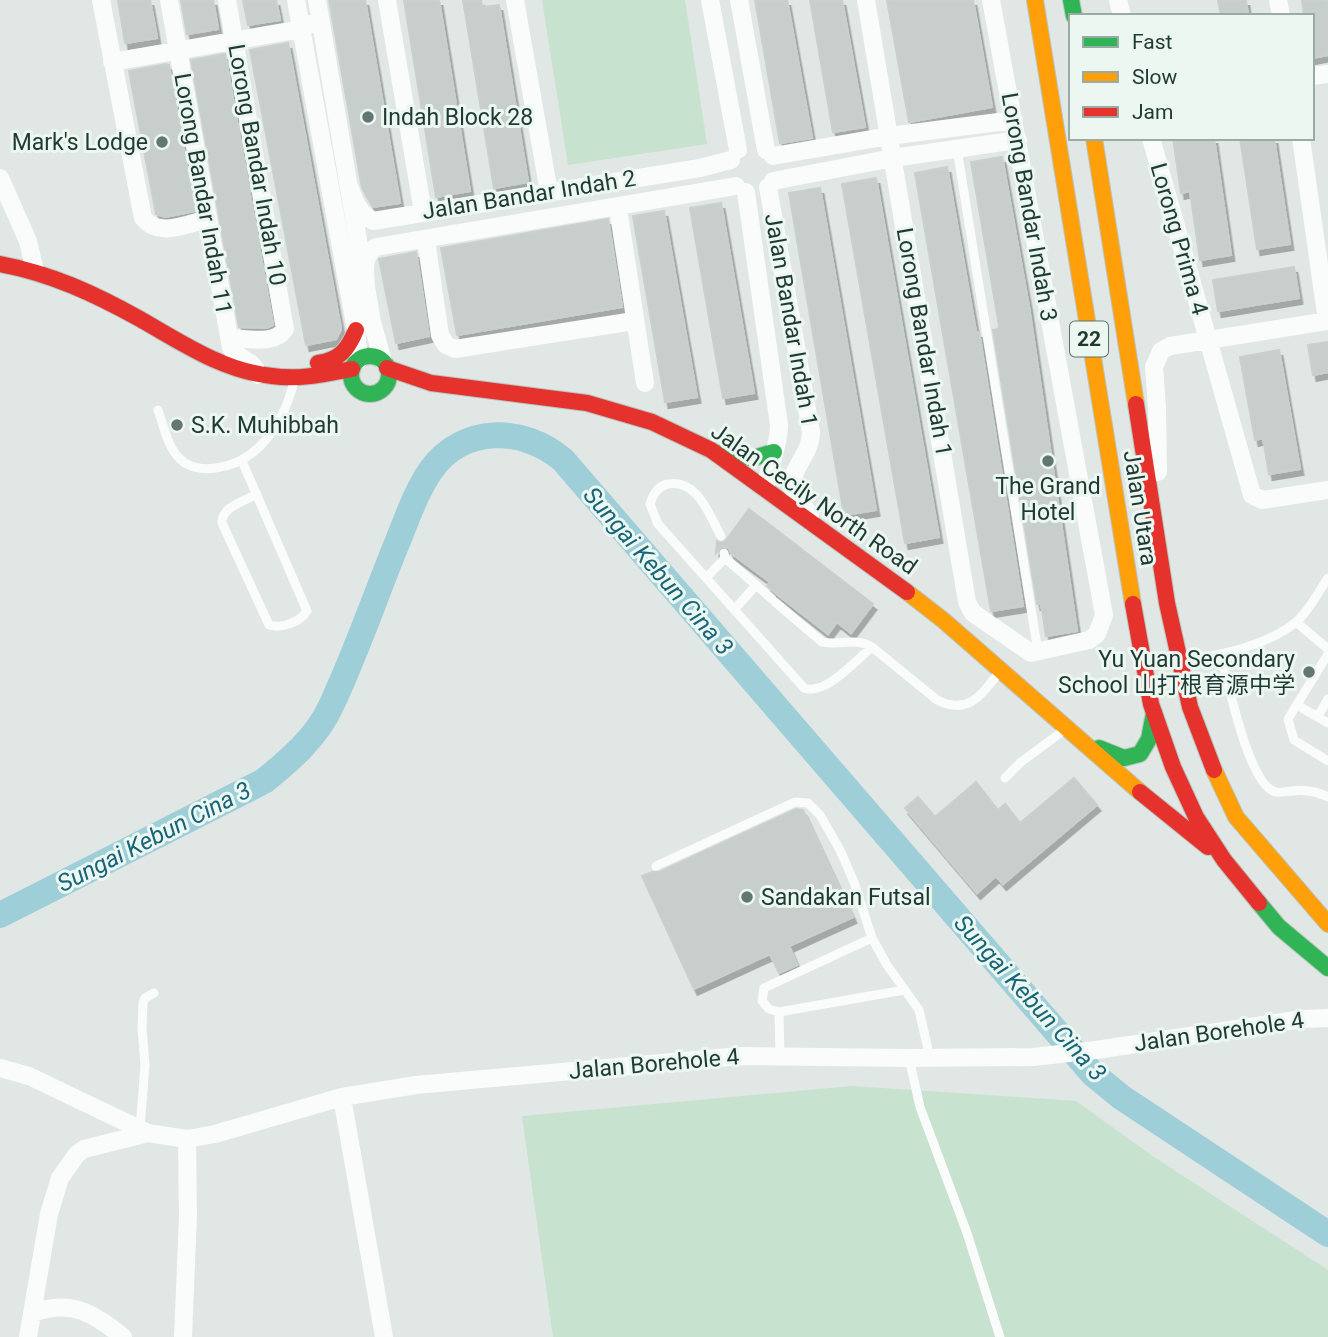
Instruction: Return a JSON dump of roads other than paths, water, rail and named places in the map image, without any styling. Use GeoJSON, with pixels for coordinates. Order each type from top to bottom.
{"type":"FeatureCollection","features":[{"type":"Feature","properties":{"kind":"main road","name":"Jalan Utara"},"geometry":{"type":"LineString","coordinates":[[1035,0],[1128,577],[1154,713],[1173,767],[1196,817],[1224,860],[1279,927],[1328,968]]}},
{"type":"Feature","properties":{"kind":"main road","name":"Jalan Utara"},"geometry":{"type":"LineString","coordinates":[[1094,140],[1158,545],[1190,707],[1207,756],[1236,817],[1328,924]]}},
{"type":"Feature","properties":{"kind":"main road"},"geometry":{"type":"LineString","coordinates":[[0,264],[35,271],[105,300],[221,365],[263,375],[297,378],[355,372],[371,356],[385,365],[389,374],[382,390],[370,394],[364,393],[355,372]]}},
{"type":"Feature","properties":{"kind":"main road"},"geometry":{"type":"LineString","coordinates":[[263,375],[335,360],[342,355],[356,330]]}},
{"type":"Feature","properties":{"kind":"main road","name":"Jalan Cecily North Road"},"geometry":{"type":"LineString","coordinates":[[385,365],[430,383],[587,403],[613,409],[652,422],[712,450],[896,583],[1068,727],[1122,777],[1224,860]]}},
{"type":"Feature","properties":{"kind":"main road","name":"Jalan Cecily North Road"},"geometry":{"type":"LineString","coordinates":[[386,385],[421,387],[430,383]]}},
{"type":"Feature","properties":{"kind":"main road"},"geometry":{"type":"LineString","coordinates":[[712,450],[745,458],[771,458]]}},
{"type":"Feature","properties":{"kind":"main road","name":"Jalan Cecily North Road"},"geometry":{"type":"LineString","coordinates":[[1083,740],[1115,756],[1132,759],[1140,756],[1147,749],[1151,738],[1154,713]]}},
{"type":"Feature","properties":{"kind":"street"},"geometry":{"type":"LineString","coordinates":[[101,0],[143,218],[149,226],[159,230],[208,219]]}},
{"type":"Feature","properties":{"kind":"street","name":"Lorong Bandar Indah 11"},"geometry":{"type":"LineString","coordinates":[[169,0],[230,348],[251,362],[263,375]]}},
{"type":"Feature","properties":{"kind":"street","name":"Lorong Bandar Indah 10"},"geometry":{"type":"LineString","coordinates":[[227,0],[285,329],[281,336],[274,339],[229,338]]}},
{"type":"Feature","properties":{"kind":"street"},"geometry":{"type":"LineString","coordinates":[[296,0],[356,330],[355,372]]}},
{"type":"Feature","properties":{"kind":"street"},"geometry":{"type":"LineString","coordinates":[[112,62],[301,29],[312,23],[310,0]]}},
{"type":"Feature","properties":{"kind":"street"},"geometry":{"type":"LineString","coordinates":[[317,0],[372,322],[385,365]]}},
{"type":"Feature","properties":{"kind":"street"},"geometry":{"type":"LineString","coordinates":[[387,0],[423,212]]}},
{"type":"Feature","properties":{"kind":"street"},"geometry":{"type":"LineString","coordinates":[[515,0],[549,192]]}},
{"type":"Feature","properties":{"kind":"street"},"geometry":{"type":"LineString","coordinates":[[710,0],[735,155],[729,174],[741,189],[754,193],[771,184],[893,158],[1018,140]]}},
{"type":"Feature","properties":{"kind":"street"},"geometry":{"type":"LineString","coordinates":[[739,0],[769,153],[776,169],[771,184]]}},
{"type":"Feature","properties":{"kind":"street","name":"Lorong Bandar Indah 1"},"geometry":{"type":"LineString","coordinates":[[866,0],[967,602],[974,613],[1035,652]]}},
{"type":"Feature","properties":{"kind":"street","name":"Lorong Bandar Indah 3"},"geometry":{"type":"LineString","coordinates":[[992,0],[1104,615],[1097,634],[1089,640],[1035,652]]}},
{"type":"Feature","properties":{"kind":"street"},"geometry":{"type":"LineString","coordinates":[[735,155],[752,145],[769,153],[1014,120]]}},
{"type":"Feature","properties":{"kind":"street","name":"Lorong Prima 4"},"geometry":{"type":"LineString","coordinates":[[1152,140],[1252,495],[1262,500],[1328,490]]}},
{"type":"Feature","properties":{"kind":"street"},"geometry":{"type":"LineString","coordinates":[[1158,545],[1154,367],[1161,351],[1170,346],[1328,321],[1301,140]]}},
{"type":"Feature","properties":{"kind":"street","name":"Jalan Bandar Indah 2"},"geometry":{"type":"LineString","coordinates":[[373,221],[700,168],[735,155]]}},
{"type":"Feature","properties":{"kind":"street"},"geometry":{"type":"LineString","coordinates":[[0,178],[28,241],[35,271]]}},
{"type":"Feature","properties":{"kind":"street"},"geometry":{"type":"LineString","coordinates":[[348,183],[357,208],[373,221],[376,247],[365,259],[366,286]]}},
{"type":"Feature","properties":{"kind":"street","name":"Jalan Bandar Indah 1"},"geometry":{"type":"LineString","coordinates":[[771,184],[811,432],[811,442],[793,476]]}},
{"type":"Feature","properties":{"kind":"street","name":"Jalan Bandar Indah 2"},"geometry":{"type":"LineString","coordinates":[[376,247],[618,208],[705,190],[741,189]]}},
{"type":"Feature","properties":{"kind":"street","name":"Jalan Bandar Indah 1"},"geometry":{"type":"LineString","coordinates":[[741,189],[779,425],[779,436],[765,488]]}},
{"type":"Feature","properties":{"kind":"street"},"geometry":{"type":"LineString","coordinates":[[618,208],[645,383]]}},
{"type":"Feature","properties":{"kind":"street"},"geometry":{"type":"LineString","coordinates":[[426,240],[440,335],[446,345],[455,349],[634,321]]}},
{"type":"Feature","properties":{"kind":"street"},"geometry":{"type":"LineString","coordinates":[[771,458],[793,476],[793,491],[816,525]]}},
{"type":"Feature","properties":{"kind":"street"},"geometry":{"type":"LineString","coordinates":[[1303,1019],[1328,1007]]}},
{"type":"Feature","properties":{"kind":"street","name":"Jalan Borehole 4"},"geometry":{"type":"LineString","coordinates":[[0,1068],[29,1076],[144,1131],[187,1139],[215,1134],[342,1097],[416,1086],[740,1056],[1033,1057],[1303,1019],[1328,1018]]}},
{"type":"Feature","properties":{"kind":"street"},"geometry":{"type":"LineString","coordinates":[[342,1097],[384,1337]]}},
{"type":"Feature","properties":{"kind":"street"},"geometry":{"type":"LineString","coordinates":[[28,1337],[49,1214],[60,1178],[77,1154],[84,1149],[144,1131]]}},
{"type":"Feature","properties":{"kind":"street"},"geometry":{"type":"LineString","coordinates":[[183,1337],[188,1216],[187,1139]]}},
{"type":"Feature","properties":{"kind":"street"},"geometry":{"type":"LineString","coordinates":[[33,1313],[49,1307],[66,1306],[107,1324],[123,1337]]}},
{"type":"Feature","properties":{"kind":"lane"},"geometry":{"type":"LineString","coordinates":[[957,149],[1035,652]]}},
{"type":"Feature","properties":{"kind":"lane"},"geometry":{"type":"LineString","coordinates":[[158,410],[171,447],[182,461],[204,470],[225,467],[251,456],[271,434],[297,378]]}},
{"type":"Feature","properties":{"kind":"lane"},"geometry":{"type":"LineString","coordinates":[[242,461],[257,494],[307,611],[300,619],[278,627],[269,625],[222,523],[225,511],[257,494]]}},
{"type":"Feature","properties":{"kind":"lane"},"geometry":{"type":"LineString","coordinates":[[721,536],[694,491],[683,485],[671,484],[656,491],[650,504],[654,518],[804,688],[822,689],[872,647]]}},
{"type":"Feature","properties":{"kind":"lane"},"geometry":{"type":"LineString","coordinates":[[706,578],[724,556],[822,642],[860,642],[872,647],[948,705],[967,704],[976,698],[1001,670]]}},
{"type":"Feature","properties":{"kind":"lane"},"geometry":{"type":"LineString","coordinates":[[1179,661],[1221,655],[1254,644],[1296,622],[1328,578]]}},
{"type":"Feature","properties":{"kind":"lane"},"geometry":{"type":"LineString","coordinates":[[734,610],[756,585]]}},
{"type":"Feature","properties":{"kind":"lane"},"geometry":{"type":"LineString","coordinates":[[1296,622],[1326,643]]}},
{"type":"Feature","properties":{"kind":"lane"},"geometry":{"type":"LineString","coordinates":[[1328,654],[1288,719],[1294,740],[1328,761]]}},
{"type":"Feature","properties":{"kind":"lane"},"geometry":{"type":"LineString","coordinates":[[1221,655],[1249,758],[1266,788],[1277,793],[1306,789],[1328,797]]}},
{"type":"Feature","properties":{"kind":"lane"},"geometry":{"type":"LineString","coordinates":[[1318,716],[1328,699]]}},
{"type":"Feature","properties":{"kind":"lane"},"geometry":{"type":"LineString","coordinates":[[1297,705],[1328,723]]}},
{"type":"Feature","properties":{"kind":"lane"},"geometry":{"type":"LineString","coordinates":[[1005,778],[1021,762],[1068,727]]}},
{"type":"Feature","properties":{"kind":"lane"},"geometry":{"type":"LineString","coordinates":[[656,866],[795,802],[808,803],[820,815],[840,850],[854,882],[872,938],[919,1010],[930,1058]]}},
{"type":"Feature","properties":{"kind":"lane"},"geometry":{"type":"LineString","coordinates":[[872,938],[764,988],[762,1001],[769,1009],[779,1012],[904,990]]}},
{"type":"Feature","properties":{"kind":"lane"},"geometry":{"type":"LineString","coordinates":[[144,1131],[143,1003],[145,998],[154,993]]}},
{"type":"Feature","properties":{"kind":"lane"},"geometry":{"type":"LineString","coordinates":[[779,1012],[780,1056]]}},
{"type":"Feature","properties":{"kind":"lane"},"geometry":{"type":"LineString","coordinates":[[909,1058],[920,1107],[967,1233],[1000,1337]]}},
{"type":"Feature","properties":{"kind":"waterway","name":"Sungai Kebun Cina 3"},"geometry":{"type":"LineString","coordinates":[[0,915],[264,781],[292,757],[318,728],[331,706],[411,508],[431,470],[444,455],[460,445],[494,435],[513,436],[547,449],[563,460],[1093,1074],[1121,1097],[1328,1234]]}},
{"type":"Feature","properties":{"kind":"place","name":"Indah Block 28"},"geometry":{"type":"Point","coordinates":[368,117]}},
{"type":"Feature","properties":{"kind":"place","name":"Mark's Lodge"},"geometry":{"type":"Point","coordinates":[162,142]}},
{"type":"Feature","properties":{"kind":"place","name":"S.K. Muhibbah"},"geometry":{"type":"Point","coordinates":[177,425]}},
{"type":"Feature","properties":{"kind":"place","name":"The Grand Hotel"},"geometry":{"type":"Point","coordinates":[1048,461]}},
{"type":"Feature","properties":{"kind":"place","name":"Yu Yuan Secondary School 山打根育源中学"},"geometry":{"type":"Point","coordinates":[1309,672]}},
{"type":"Feature","properties":{"kind":"place","name":"Sandakan Futsal"},"geometry":{"type":"Point","coordinates":[747,897]}}]}
